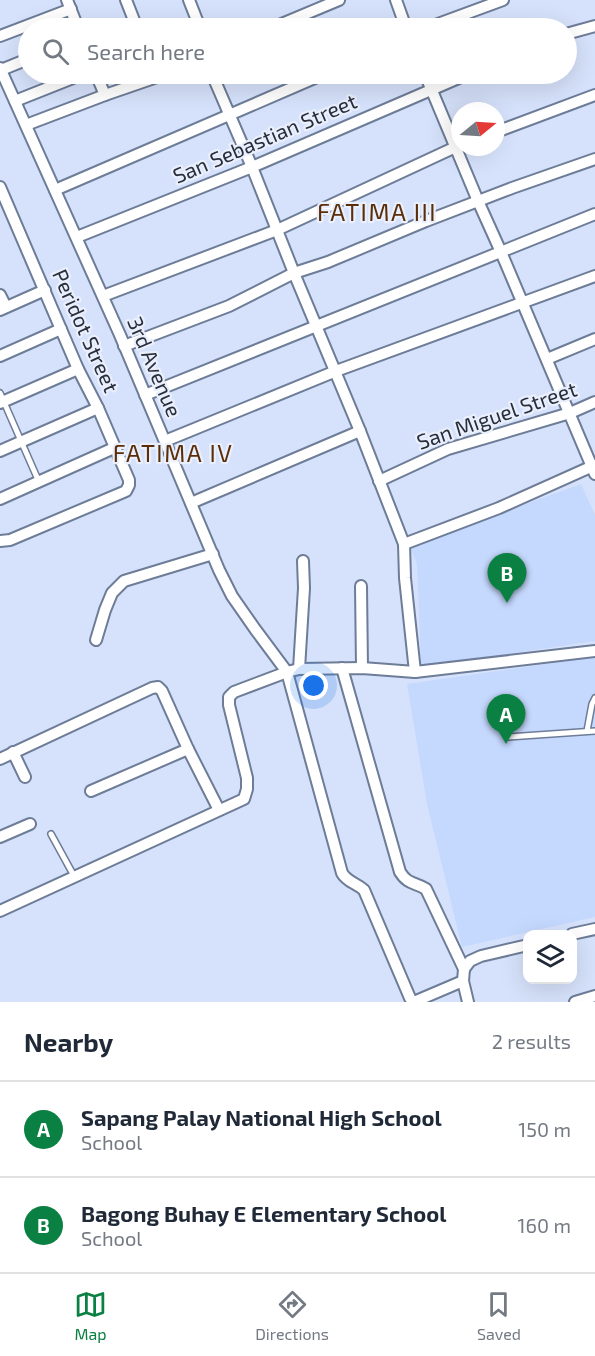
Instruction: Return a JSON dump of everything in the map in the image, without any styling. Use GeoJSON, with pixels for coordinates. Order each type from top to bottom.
{"type":"FeatureCollection","features":[{"type":"Feature","properties":{"kind":"street"},"geometry":{"type":"LineString","coordinates":[[126,0],[133,18]]}},
{"type":"Feature","properties":{"kind":"street"},"geometry":{"type":"LineString","coordinates":[[189,0],[196,18]]}},
{"type":"Feature","properties":{"kind":"street"},"geometry":{"type":"LineString","coordinates":[[290,18],[313,5],[339,0]]}},
{"type":"Feature","properties":{"kind":"street"},"geometry":{"type":"LineString","coordinates":[[396,0],[402,18]]}},
{"type":"Feature","properties":{"kind":"street"},"geometry":{"type":"LineString","coordinates":[[454,18],[503,0]]}},
{"type":"Feature","properties":{"kind":"street"},"geometry":{"type":"LineString","coordinates":[[39,18],[69,4]]}},
{"type":"Feature","properties":{"kind":"street"},"geometry":{"type":"LineString","coordinates":[[577,31],[595,26]]}},
{"type":"Feature","properties":{"kind":"street"},"geometry":{"type":"LineString","coordinates":[[0,36],[18,28]]}},
{"type":"Feature","properties":{"kind":"street"},"geometry":{"type":"LineString","coordinates":[[0,69],[18,63]]}},
{"type":"Feature","properties":{"kind":"street","name":"3rd Avenue"},"geometry":{"type":"LineString","coordinates":[[0,69],[103,296],[232,596],[255,629],[293,670]]}},
{"type":"Feature","properties":{"kind":"street"},"geometry":{"type":"LineString","coordinates":[[15,101],[57,84]]}},
{"type":"Feature","properties":{"kind":"street"},"geometry":{"type":"LineString","coordinates":[[100,84],[105,95]]}},
{"type":"Feature","properties":{"kind":"street"},"geometry":{"type":"LineString","coordinates":[[26,125],[135,84]]}},
{"type":"Feature","properties":{"kind":"street"},"geometry":{"type":"LineString","coordinates":[[216,84],[336,371],[404,544],[405,578],[416,672]]}},
{"type":"Feature","properties":{"kind":"street"},"geometry":{"type":"LineString","coordinates":[[55,190],[300,84]]}},
{"type":"Feature","properties":{"kind":"street"},"geometry":{"type":"LineString","coordinates":[[429,84],[451,131]]}},
{"type":"Feature","properties":{"kind":"street","name":"San Sebastian Street"},"geometry":{"type":"LineString","coordinates":[[77,237],[252,168],[443,84]]}},
{"type":"Feature","properties":{"kind":"street"},"geometry":{"type":"LineString","coordinates":[[505,129],[595,95]]}},
{"type":"Feature","properties":{"kind":"street"},"geometry":{"type":"LineString","coordinates":[[103,296],[277,230],[451,149]]}},
{"type":"Feature","properties":{"kind":"street"},"geometry":{"type":"LineString","coordinates":[[404,544],[594,469],[478,201],[462,156]]}},
{"type":"Feature","properties":{"kind":"street"},"geometry":{"type":"LineString","coordinates":[[124,346],[229,306],[294,273],[328,262],[426,220],[595,159]]}},
{"type":"Feature","properties":{"kind":"street","name":"Peridot Street"},"geometry":{"type":"LineString","coordinates":[[0,188],[129,480],[126,491],[1,542]]}},
{"type":"Feature","properties":{"kind":"street"},"geometry":{"type":"LineString","coordinates":[[145,396],[595,214]]}},
{"type":"Feature","properties":{"kind":"street"},"geometry":{"type":"LineString","coordinates":[[165,441],[336,371],[595,276]]}},
{"type":"Feature","properties":{"kind":"street"},"geometry":{"type":"LineString","coordinates":[[0,295],[3,309],[45,290]]}},
{"type":"Feature","properties":{"kind":"street"},"geometry":{"type":"LineString","coordinates":[[0,356],[61,329]]}},
{"type":"Feature","properties":{"kind":"street"},"geometry":{"type":"LineString","coordinates":[[547,359],[595,339]]}},
{"type":"Feature","properties":{"kind":"street"},"geometry":{"type":"LineString","coordinates":[[1,399],[78,369]]}},
{"type":"Feature","properties":{"kind":"street","name":"San Miguel Street"},"geometry":{"type":"LineString","coordinates":[[379,481],[448,449],[570,413],[595,402]]}},
{"type":"Feature","properties":{"kind":"street"},"geometry":{"type":"LineString","coordinates":[[0,451],[98,408]]}},
{"type":"Feature","properties":{"kind":"street"},"geometry":{"type":"LineString","coordinates":[[191,503],[360,431]]}},
{"type":"Feature","properties":{"kind":"street"},"geometry":{"type":"LineString","coordinates":[[0,499],[114,448]]}},
{"type":"Feature","properties":{"kind":"street"},"geometry":{"type":"LineString","coordinates":[[96,640],[112,593],[124,581],[213,554]]}},
{"type":"Feature","properties":{"kind":"street"},"geometry":{"type":"LineString","coordinates":[[303,561],[304,588],[293,670],[342,873],[352,884],[364,890],[412,1001],[463,981]]}},
{"type":"Feature","properties":{"kind":"street"},"geometry":{"type":"LineString","coordinates":[[361,586],[362,668]]}},
{"type":"Feature","properties":{"kind":"street"},"geometry":{"type":"LineString","coordinates":[[0,911],[244,799],[247,778],[229,705],[229,697],[234,692],[293,670],[362,668],[416,672],[595,651]]}},
{"type":"Feature","properties":{"kind":"street"},"geometry":{"type":"LineString","coordinates":[[342,668],[400,872],[410,883],[426,889],[464,969],[463,981],[468,1002]]}},
{"type":"Feature","properties":{"kind":"street"},"geometry":{"type":"LineString","coordinates":[[0,759],[158,687],[162,691],[219,810]]}},
{"type":"Feature","properties":{"kind":"street"},"geometry":{"type":"LineString","coordinates":[[91,791],[188,748]]}},
{"type":"Feature","properties":{"kind":"street"},"geometry":{"type":"LineString","coordinates":[[13,752],[25,777]]}},
{"type":"Feature","properties":{"kind":"street"},"geometry":{"type":"LineString","coordinates":[[0,837],[30,824]]}},
{"type":"Feature","properties":{"kind":"street"},"geometry":{"type":"LineString","coordinates":[[577,933],[595,929]]}},
{"type":"Feature","properties":{"kind":"street"},"geometry":{"type":"LineString","coordinates":[[464,969],[470,961],[481,956],[523,946]]}},
{"type":"Feature","properties":{"kind":"street"},"geometry":{"type":"LineString","coordinates":[[575,1002],[595,996]]}},
{"type":"Feature","properties":{"kind":"lane"},"geometry":{"type":"LineString","coordinates":[[1,399],[39,482]]}},
{"type":"Feature","properties":{"kind":"lane"},"geometry":{"type":"LineString","coordinates":[[587,731],[595,698]]}},
{"type":"Feature","properties":{"kind":"lane"},"geometry":{"type":"LineString","coordinates":[[508,737],[595,731]]}},
{"type":"Feature","properties":{"kind":"lane"},"geometry":{"type":"LineString","coordinates":[[51,834],[74,876]]}},
{"type":"Feature","properties":{"kind":"shaded area"},"geometry":{"type":"Polygon","coordinates":[[[581,484],[595,515],[595,641],[421,667],[417,564],[410,546],[581,484]]]}},
{"type":"Feature","properties":{"kind":"shaded area"},"geometry":{"type":"Polygon","coordinates":[[[595,657],[595,917],[537,930],[523,930],[523,933],[462,947],[427,804],[407,684],[595,657]]]}},
{"type":"Feature","properties":{"kind":"place","name":"Bagong Buhay E Elementary School"},"geometry":{"type":"Point","coordinates":[507,603]}},
{"type":"Feature","properties":{"kind":"place","name":"Sapang Palay National High School"},"geometry":{"type":"Point","coordinates":[506,744]}},
{"type":"Feature","properties":{"kind":"district","name":"FATIMA III"},"geometry":{"type":"Point","coordinates":[377,213]}},
{"type":"Feature","properties":{"kind":"district","name":"FATIMA IV"},"geometry":{"type":"Point","coordinates":[173,454]}}]}
